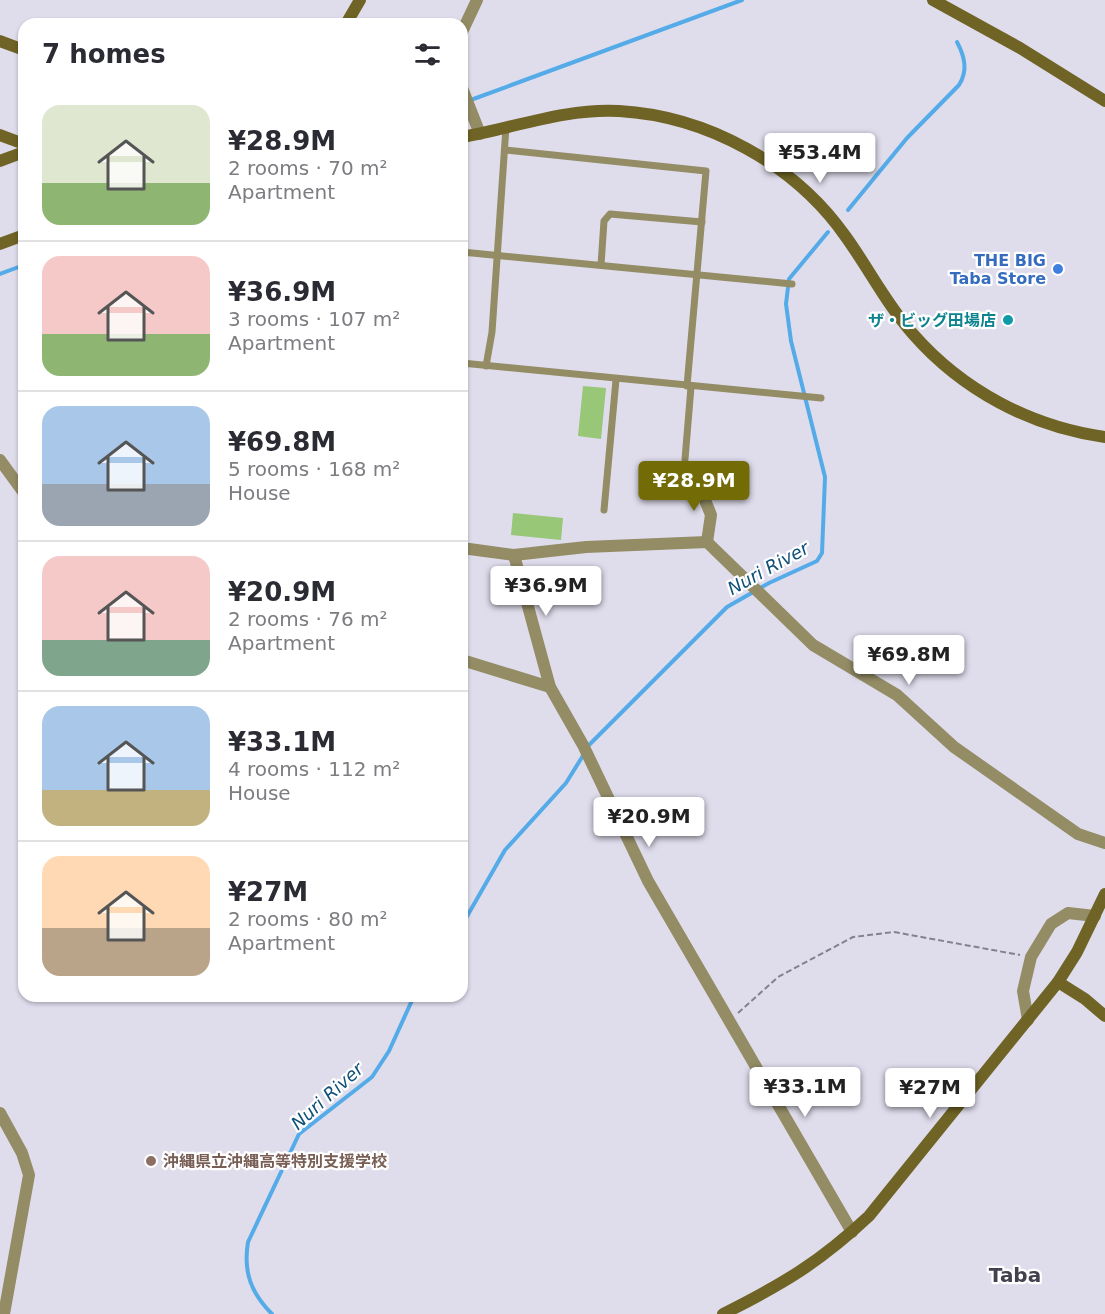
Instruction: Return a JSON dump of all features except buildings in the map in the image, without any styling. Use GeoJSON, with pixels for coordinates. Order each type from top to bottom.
{"type":"FeatureCollection","features":[{"type":"Feature","properties":{"kind":"street"},"geometry":{"type":"LineString","coordinates":[[350,18],[360,0]]}},
{"type":"Feature","properties":{"kind":"street"},"geometry":{"type":"LineString","coordinates":[[468,19],[477,0]]}},
{"type":"Feature","properties":{"kind":"street"},"geometry":{"type":"LineString","coordinates":[[933,0],[1020,48],[1105,101]]}},
{"type":"Feature","properties":{"kind":"street"},"geometry":{"type":"LineString","coordinates":[[0,41],[18,48]]}},
{"type":"Feature","properties":{"kind":"street"},"geometry":{"type":"LineString","coordinates":[[468,103],[480,134]]}},
{"type":"Feature","properties":{"kind":"street"},"geometry":{"type":"LineString","coordinates":[[468,136],[561,115],[618,111],[678,121],[747,149],[790,178],[812,197],[845,236],[906,326],[960,378],[1023,414],[1078,434],[1105,437]]}},
{"type":"Feature","properties":{"kind":"street"},"geometry":{"type":"LineString","coordinates":[[0,135],[18,142]]}},
{"type":"Feature","properties":{"kind":"street"},"geometry":{"type":"LineString","coordinates":[[0,161],[18,154]]}},
{"type":"Feature","properties":{"kind":"street"},"geometry":{"type":"LineString","coordinates":[[0,244],[18,237]]}},
{"type":"Feature","properties":{"kind":"street"},"geometry":{"type":"LineString","coordinates":[[0,460],[18,485]]}},
{"type":"Feature","properties":{"kind":"street"},"geometry":{"type":"LineString","coordinates":[[697,480],[711,515],[707,542]]}},
{"type":"Feature","properties":{"kind":"street"},"geometry":{"type":"LineString","coordinates":[[468,549],[514,555],[586,547],[707,542],[813,645],[897,695],[954,747],[1078,834],[1105,843]]}},
{"type":"Feature","properties":{"kind":"street"},"geometry":{"type":"LineString","coordinates":[[514,555],[550,687],[584,745],[648,881],[731,1019],[852,1232]]}},
{"type":"Feature","properties":{"kind":"street"},"geometry":{"type":"LineString","coordinates":[[468,662],[550,687]]}},
{"type":"Feature","properties":{"kind":"street"},"geometry":{"type":"LineString","coordinates":[[723,1314],[804,1271],[852,1232],[925,1150],[1058,982],[1077,952],[1105,894]]}},
{"type":"Feature","properties":{"kind":"street"},"geometry":{"type":"LineString","coordinates":[[1028,1020],[1023,991],[1031,957],[1052,924],[1068,913],[1095,915]]}},
{"type":"Feature","properties":{"kind":"street"},"geometry":{"type":"LineString","coordinates":[[1058,982],[1085,999],[1105,1016]]}},
{"type":"Feature","properties":{"kind":"street"},"geometry":{"type":"LineString","coordinates":[[0,1113],[22,1153],[30,1175],[4,1314]]}},
{"type":"Feature","properties":{"kind":"lane"},"geometry":{"type":"LineString","coordinates":[[486,366],[498,254],[506,127]]}},
{"type":"Feature","properties":{"kind":"lane"},"geometry":{"type":"LineString","coordinates":[[505,150],[706,171],[685,459]]}},
{"type":"Feature","properties":{"kind":"lane"},"geometry":{"type":"LineString","coordinates":[[601,265],[604,221],[610,214],[702,222]]}},
{"type":"Feature","properties":{"kind":"lane"},"geometry":{"type":"LineString","coordinates":[[468,252],[792,284]]}},
{"type":"Feature","properties":{"kind":"lane"},"geometry":{"type":"LineString","coordinates":[[468,364],[616,380],[821,398]]}},
{"type":"Feature","properties":{"kind":"lane"},"geometry":{"type":"LineString","coordinates":[[604,510],[616,380]]}},
{"type":"Feature","properties":{"kind":"path"},"geometry":{"type":"LineString","coordinates":[[731,1019],[778,977],[853,937],[894,932],[1031,957]]}},
{"type":"Feature","properties":{"kind":"green space"},"geometry":{"type":"Polygon","coordinates":[[[583,386],[606,388],[601,439],[578,436],[583,386]]]}},
{"type":"Feature","properties":{"kind":"green space"},"geometry":{"type":"Polygon","coordinates":[[[513,513],[563,518],[561,540],[511,535],[513,513]]]}},
{"type":"Feature","properties":{"kind":"waterway"},"geometry":{"type":"LineString","coordinates":[[468,101],[742,0]]}},
{"type":"Feature","properties":{"kind":"waterway","name":"Nuri River"},"geometry":{"type":"LineString","coordinates":[[848,210],[907,138],[959,85],[964,74],[964,64],[957,42]]}},
{"type":"Feature","properties":{"kind":"waterway","name":"Nuri River"},"geometry":{"type":"LineString","coordinates":[[589,745],[727,607],[769,583],[817,561],[822,553],[825,477],[791,341],[786,304],[789,279],[828,232]]}},
{"type":"Feature","properties":{"kind":"waterway"},"geometry":{"type":"LineString","coordinates":[[0,274],[18,267]]}},
{"type":"Feature","properties":{"kind":"waterway","name":"Nuri River"},"geometry":{"type":"LineString","coordinates":[[468,915],[505,850],[566,783],[584,754]]}},
{"type":"Feature","properties":{"kind":"waterway","name":"Nuri River"},"geometry":{"type":"LineString","coordinates":[[272,1314],[259,1298],[250,1281],[247,1263],[248,1242],[299,1134],[372,1077],[389,1051],[411,1002]]}},
{"type":"Feature","properties":{"kind":"place","name":"THE BIG Taba Store"},"geometry":{"type":"Point","coordinates":[1058,269]}},
{"type":"Feature","properties":{"kind":"place","name":"ザ・ビッグ田場店"},"geometry":{"type":"Point","coordinates":[1008,320]}},
{"type":"Feature","properties":{"kind":"place","name":"沖縄県立沖縄高等特別支援学校"},"geometry":{"type":"Point","coordinates":[151,1161]}},
{"type":"Feature","properties":{"kind":"district","name":"Taba"},"geometry":{"type":"Point","coordinates":[1015,1275]}}]}
